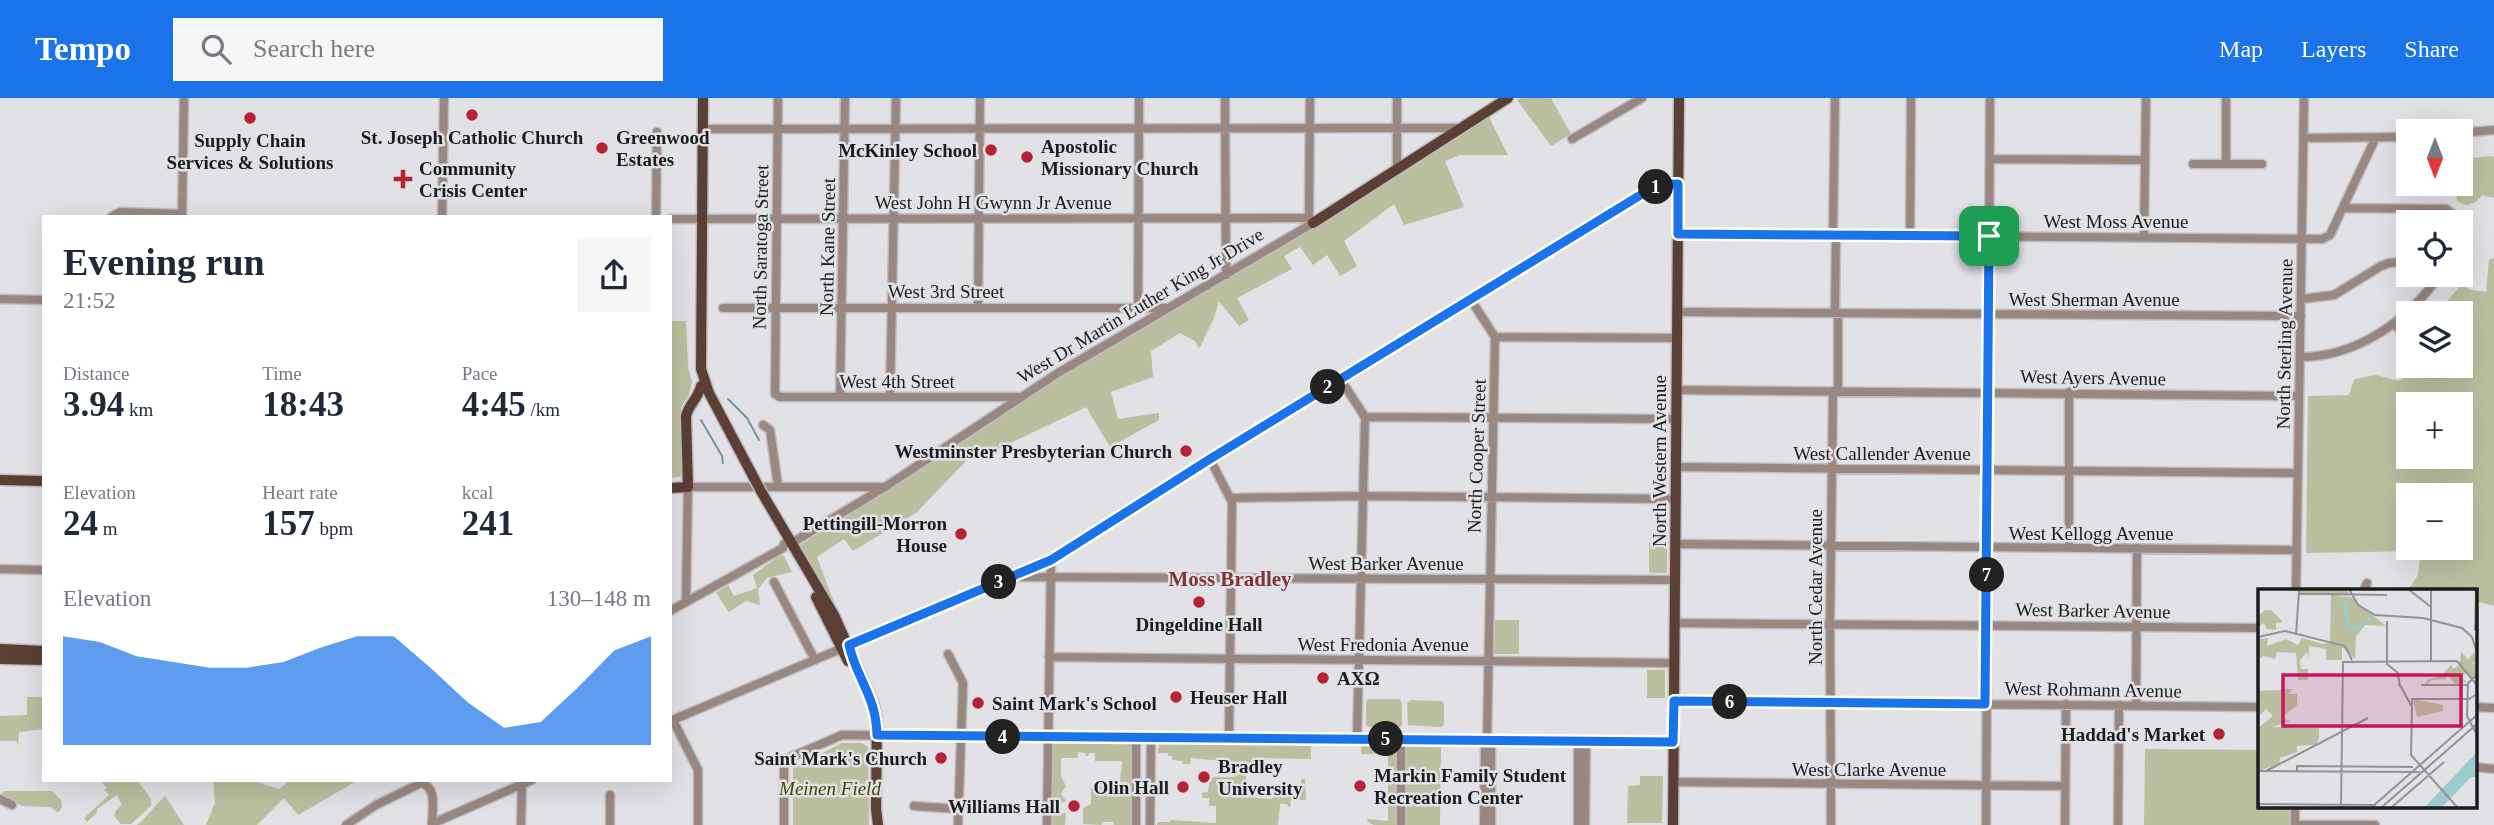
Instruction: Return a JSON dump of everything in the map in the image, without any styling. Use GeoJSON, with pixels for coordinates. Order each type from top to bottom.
{"type":"FeatureCollection","features":[{"type":"Feature","properties":{"kind":"main road"},"geometry":{"type":"LineString","coordinates":[[703,98],[700,360],[703,378],[752,480]]}},
{"type":"Feature","properties":{"kind":"main road","name":"West Dr Martin Luther King Jr Drive"},"geometry":{"type":"LineString","coordinates":[[1311,220],[1508,98]]}},
{"type":"Feature","properties":{"kind":"main road","name":"North Western Avenue"},"geometry":{"type":"LineString","coordinates":[[1673,825],[1679,98]]}},
{"type":"Feature","properties":{"kind":"main road"},"geometry":{"type":"LineString","coordinates":[[700,316],[696,359],[701,386],[845,647],[874,707],[878,825]]}},
{"type":"Feature","properties":{"kind":"main road"},"geometry":{"type":"LineString","coordinates":[[672,488],[688,487],[685,428],[688,409],[695,401],[701,386]]}},
{"type":"Feature","properties":{"kind":"main road"},"geometry":{"type":"LineString","coordinates":[[695,401],[708,401]]}},
{"type":"Feature","properties":{"kind":"main road"},"geometry":{"type":"LineString","coordinates":[[0,480],[42,481]]}},
{"type":"Feature","properties":{"kind":"main road"},"geometry":{"type":"LineString","coordinates":[[0,649],[42,650]]}},
{"type":"Feature","properties":{"kind":"main road"},"geometry":{"type":"LineString","coordinates":[[0,659],[42,660]]}},
{"type":"Feature","properties":{"kind":"street"},"geometry":{"type":"LineString","coordinates":[[115,215],[120,212],[182,215],[184,98]]}},
{"type":"Feature","properties":{"kind":"street"},"geometry":{"type":"LineString","coordinates":[[442,215],[444,98]]}},
{"type":"Feature","properties":{"kind":"street","name":"North Saratoga Street"},"geometry":{"type":"LineString","coordinates":[[775,395],[778,98]]}},
{"type":"Feature","properties":{"kind":"street","name":"North Kane Street"},"geometry":{"type":"LineString","coordinates":[[840,397],[845,98]]}},
{"type":"Feature","properties":{"kind":"street"},"geometry":{"type":"LineString","coordinates":[[890,397],[896,98]]}},
{"type":"Feature","properties":{"kind":"street"},"geometry":{"type":"LineString","coordinates":[[978,307],[980,98]]}},
{"type":"Feature","properties":{"kind":"street"},"geometry":{"type":"LineString","coordinates":[[1138,307],[1139,98]]}},
{"type":"Feature","properties":{"kind":"street"},"geometry":{"type":"LineString","coordinates":[[1225,98],[1226,275]]}},
{"type":"Feature","properties":{"kind":"street"},"geometry":{"type":"LineString","coordinates":[[1310,98],[1311,220]]}},
{"type":"Feature","properties":{"kind":"street"},"geometry":{"type":"LineString","coordinates":[[1397,98],[1397,169]]}},
{"type":"Feature","properties":{"kind":"street"},"geometry":{"type":"LineString","coordinates":[[1572,139],[1642,98]]}},
{"type":"Feature","properties":{"kind":"street","name":"North Cedar Avenue"},"geometry":{"type":"LineString","coordinates":[[1831,825],[1829,624],[1837,313],[1834,235],[1835,98]]}},
{"type":"Feature","properties":{"kind":"street"},"geometry":{"type":"LineString","coordinates":[[1910,235],[1911,98]]}},
{"type":"Feature","properties":{"kind":"street"},"geometry":{"type":"LineString","coordinates":[[1986,825],[1990,98]]}},
{"type":"Feature","properties":{"kind":"street"},"geometry":{"type":"LineString","coordinates":[[2144,237],[2146,98]]}},
{"type":"Feature","properties":{"kind":"street"},"geometry":{"type":"LineString","coordinates":[[2226,98],[2226,164]]}},
{"type":"Feature","properties":{"kind":"street","name":"North Sterling Avenue"},"geometry":{"type":"LineString","coordinates":[[2296,589],[2304,98]]}},
{"type":"Feature","properties":{"kind":"street"},"geometry":{"type":"LineString","coordinates":[[702,129],[1458,128]]}},
{"type":"Feature","properties":{"kind":"street"},"geometry":{"type":"LineString","coordinates":[[2473,132],[2494,130]]}},
{"type":"Feature","properties":{"kind":"street"},"geometry":{"type":"LineString","coordinates":[[656,215],[657,132]]}},
{"type":"Feature","properties":{"kind":"street"},"geometry":{"type":"LineString","coordinates":[[2304,138],[2396,138]]}},
{"type":"Feature","properties":{"kind":"street","name":"West Moss Avenue"},"geometry":{"type":"LineString","coordinates":[[1678,234],[2326,238],[2344,208],[2375,139]]}},
{"type":"Feature","properties":{"kind":"street"},"geometry":{"type":"LineString","coordinates":[[1990,159],[2145,160]]}},
{"type":"Feature","properties":{"kind":"street"},"geometry":{"type":"LineString","coordinates":[[2193,164],[2262,164]]}},
{"type":"Feature","properties":{"kind":"street"},"geometry":{"type":"LineString","coordinates":[[698,825],[699,771],[672,721],[1051,560],[1210,459],[1652,189],[1678,184]]}},
{"type":"Feature","properties":{"kind":"street"},"geometry":{"type":"LineString","coordinates":[[2344,208],[2448,210]]}},
{"type":"Feature","properties":{"kind":"street","name":"West John H Gwynn Jr Avenue"},"geometry":{"type":"LineString","coordinates":[[672,219],[1225,217],[1311,220]]}},
{"type":"Feature","properties":{"kind":"street","name":"West Dr Martin Luther King Jr Drive"},"geometry":{"type":"LineString","coordinates":[[672,610],[885,487],[1019,397],[1226,275],[1311,220]]}},
{"type":"Feature","properties":{"kind":"street"},"geometry":{"type":"LineString","coordinates":[[2301,299],[2334,295],[2381,266],[2396,263]]}},
{"type":"Feature","properties":{"kind":"street"},"geometry":{"type":"LineString","coordinates":[[2301,357],[2337,351],[2365,340],[2393,324],[2420,301],[2430,287]]}},
{"type":"Feature","properties":{"kind":"street"},"geometry":{"type":"LineString","coordinates":[[0,299],[42,300]]}},
{"type":"Feature","properties":{"kind":"street"},"geometry":{"type":"LineString","coordinates":[[1471,300],[1495,337],[1677,338]]}},
{"type":"Feature","properties":{"kind":"street","name":"West 3rd Street"},"geometry":{"type":"LineString","coordinates":[[723,308],[1169,308]]}},
{"type":"Feature","properties":{"kind":"street","name":"West Sherman Avenue"},"geometry":{"type":"LineString","coordinates":[[1678,312],[2301,316]]}},
{"type":"Feature","properties":{"kind":"street","name":"North Cooper Street"},"geometry":{"type":"LineString","coordinates":[[1484,825],[1485,747],[1488,743],[1495,337]]}},
{"type":"Feature","properties":{"kind":"street"},"geometry":{"type":"LineString","coordinates":[[1340,380],[1364,417],[1357,739]]}},
{"type":"Feature","properties":{"kind":"street","name":"West Ayers Avenue"},"geometry":{"type":"LineString","coordinates":[[1677,390],[2299,396]]}},
{"type":"Feature","properties":{"kind":"street"},"geometry":{"type":"LineString","coordinates":[[2069,548],[2070,392]]}},
{"type":"Feature","properties":{"kind":"street","name":"West 4th Street"},"geometry":{"type":"LineString","coordinates":[[775,395],[1019,397]]}},
{"type":"Feature","properties":{"kind":"street"},"geometry":{"type":"LineString","coordinates":[[1364,417],[1677,419]]}},
{"type":"Feature","properties":{"kind":"street"},"geometry":{"type":"LineString","coordinates":[[763,425],[770,430],[778,486]]}},
{"type":"Feature","properties":{"kind":"street"},"geometry":{"type":"LineString","coordinates":[[1210,459],[1231,498],[1228,739]]}},
{"type":"Feature","properties":{"kind":"street","name":"West Callender Avenue"},"geometry":{"type":"LineString","coordinates":[[1676,467],[2297,474]]}},
{"type":"Feature","properties":{"kind":"street"},"geometry":{"type":"LineString","coordinates":[[686,601],[688,487],[885,487]]}},
{"type":"Feature","properties":{"kind":"street"},"geometry":{"type":"LineString","coordinates":[[1231,498],[1362,496],[1676,499]]}},
{"type":"Feature","properties":{"kind":"street","name":"West Kellogg Avenue"},"geometry":{"type":"LineString","coordinates":[[1675,544],[2297,550]]}},
{"type":"Feature","properties":{"kind":"street"},"geometry":{"type":"LineString","coordinates":[[2136,705],[2137,548]]}},
{"type":"Feature","properties":{"kind":"street"},"geometry":{"type":"LineString","coordinates":[[1047,825],[1051,560]]}},
{"type":"Feature","properties":{"kind":"street"},"geometry":{"type":"LineString","coordinates":[[0,569],[42,570]]}},
{"type":"Feature","properties":{"kind":"street","name":"West Barker Avenue"},"geometry":{"type":"LineString","coordinates":[[1012,577],[1676,580]]}},
{"type":"Feature","properties":{"kind":"street"},"geometry":{"type":"LineString","coordinates":[[774,582],[815,660]]}},
{"type":"Feature","properties":{"kind":"street","name":"West Barker Avenue"},"geometry":{"type":"LineString","coordinates":[[1675,623],[2258,628]]}},
{"type":"Feature","properties":{"kind":"street"},"geometry":{"type":"LineString","coordinates":[[948,654],[962,679],[958,825]]}},
{"type":"Feature","properties":{"kind":"street","name":"West Fredonia Avenue"},"geometry":{"type":"LineString","coordinates":[[1049,657],[1674,663]]}},
{"type":"Feature","properties":{"kind":"street","name":"West Rohmann Avenue"},"geometry":{"type":"LineString","coordinates":[[1674,701],[2258,707]]}},
{"type":"Feature","properties":{"kind":"street"},"geometry":{"type":"LineString","coordinates":[[2065,825],[2066,704]]}},
{"type":"Feature","properties":{"kind":"street"},"geometry":{"type":"LineString","coordinates":[[2118,825],[2119,705]]}},
{"type":"Feature","properties":{"kind":"street"},"geometry":{"type":"LineString","coordinates":[[2476,708],[2494,708]]}},
{"type":"Feature","properties":{"kind":"street"},"geometry":{"type":"LineString","coordinates":[[784,825],[783,760],[842,735],[1357,739],[1488,743],[1582,740],[1673,742]]}},
{"type":"Feature","properties":{"kind":"street"},"geometry":{"type":"LineString","coordinates":[[1136,738],[1136,825]]}},
{"type":"Feature","properties":{"kind":"street"},"geometry":{"type":"LineString","coordinates":[[1150,825],[1151,738]]}},
{"type":"Feature","properties":{"kind":"street"},"geometry":{"type":"LineString","coordinates":[[1401,740],[1401,824]]}},
{"type":"Feature","properties":{"kind":"street"},"geometry":{"type":"LineString","coordinates":[[1578,825],[1582,740]]}},
{"type":"Feature","properties":{"kind":"street"},"geometry":{"type":"LineString","coordinates":[[1582,740],[1585,825]]}},
{"type":"Feature","properties":{"kind":"street","name":"North Cooper Street"},"geometry":{"type":"LineString","coordinates":[[1488,743],[1492,747],[1491,825]]}},
{"type":"Feature","properties":{"kind":"street"},"geometry":{"type":"LineString","coordinates":[[2476,767],[2494,769]]}},
{"type":"Feature","properties":{"kind":"street"},"geometry":{"type":"LineString","coordinates":[[346,825],[368,810],[418,784],[426,784],[432,793],[432,823],[528,782]]}},
{"type":"Feature","properties":{"kind":"street","name":"West Clarke Avenue"},"geometry":{"type":"LineString","coordinates":[[1673,782],[2065,786]]}},
{"type":"Feature","properties":{"kind":"street"},"geometry":{"type":"LineString","coordinates":[[521,825],[522,785]]}},
{"type":"Feature","properties":{"kind":"street"},"geometry":{"type":"LineString","coordinates":[[610,795],[610,825]]}},
{"type":"Feature","properties":{"kind":"street"},"geometry":{"type":"LineString","coordinates":[[0,799],[12,806]]}},
{"type":"Feature","properties":{"kind":"street"},"geometry":{"type":"LineString","coordinates":[[914,806],[958,809]]}},
{"type":"Feature","properties":{"kind":"street"},"geometry":{"type":"LineString","coordinates":[[2295,825],[2375,825]]}},
{"type":"Feature","properties":{"kind":"green space"},"geometry":{"type":"Polygon","coordinates":[[[1551,98],[1571,134],[1551,146],[1517,100],[1551,98]]]}},
{"type":"Feature","properties":{"kind":"green space"},"geometry":{"type":"Polygon","coordinates":[[[1489,117],[1508,155],[1460,155],[1445,161],[1464,207],[1404,225],[1394,204],[1344,241],[1357,266],[1340,276],[1327,255],[1313,265],[1300,247],[1284,256],[1292,269],[1237,298],[1249,320],[1239,326],[1219,301],[1199,349],[1195,341],[1180,333],[1151,351],[1153,377],[1111,392],[1118,419],[1159,413],[1159,420],[1110,447],[1086,407],[988,454],[967,460],[916,513],[853,551],[844,539],[817,557],[838,613],[797,547],[951,450],[1134,329],[1264,257],[1414,161],[1489,117]]]}},
{"type":"Feature","properties":{"kind":"green space"},"geometry":{"type":"Polygon","coordinates":[[[2494,157],[2494,198],[2482,195],[2476,202],[2466,205],[2457,201],[2457,196],[2473,196],[2473,158],[2494,157]]]}},
{"type":"Feature","properties":{"kind":"green space"},"geometry":{"type":"Polygon","coordinates":[[[2494,258],[2494,606],[2476,601],[2476,589],[2409,589],[2418,575],[2420,560],[2473,560],[2473,483],[2396,483],[2396,551],[2306,553],[2308,396],[2349,395],[2354,379],[2376,375],[2399,381],[2403,378],[2473,378],[2473,301],[2447,301],[2459,287],[2486,292],[2489,260],[2494,258]]]}},
{"type":"Feature","properties":{"kind":"green space"},"geometry":{"type":"Polygon","coordinates":[[[672,321],[686,321],[688,367],[692,382],[681,407],[684,474],[672,478],[672,321]]]}},
{"type":"Feature","properties":{"kind":"green space"},"geometry":{"type":"Polygon","coordinates":[[[1649,543],[1667,543],[1667,573],[1649,573],[1649,543]]]}},
{"type":"Feature","properties":{"kind":"green space"},"geometry":{"type":"Polygon","coordinates":[[[780,555],[784,556],[792,572],[767,578],[758,589],[760,605],[746,601],[729,612],[716,593],[728,585],[734,596],[757,588],[753,575],[780,555]]]}},
{"type":"Feature","properties":{"kind":"green space"},"geometry":{"type":"Polygon","coordinates":[[[1495,620],[1519,620],[1519,654],[1494,654],[1495,620]]]}},
{"type":"Feature","properties":{"kind":"green space"},"geometry":{"type":"Polygon","coordinates":[[[1647,670],[1665,670],[1665,698],[1647,698],[1647,670]]]}},
{"type":"Feature","properties":{"kind":"green space"},"geometry":{"type":"Polygon","coordinates":[[[27,697],[42,697],[42,729],[19,732],[18,746],[16,741],[0,741],[0,716],[27,715],[27,697]]]}},
{"type":"Feature","properties":{"kind":"green space"},"geometry":{"type":"Polygon","coordinates":[[[1368,699],[1400,699],[1402,725],[1368,727],[1368,699]]]}},
{"type":"Feature","properties":{"kind":"green space"},"geometry":{"type":"Polygon","coordinates":[[[1410,700],[1444,703],[1444,725],[1408,725],[1407,703],[1410,700]]]}},
{"type":"Feature","properties":{"kind":"green space","name":"Meinen Field"},"geometry":{"type":"Polygon","coordinates":[[[842,743],[862,743],[868,747],[869,825],[793,825],[793,768],[842,743]]]}},
{"type":"Feature","properties":{"kind":"green space"},"geometry":{"type":"Polygon","coordinates":[[[1053,743],[1131,743],[1134,746],[1134,825],[1114,825],[1113,822],[1104,822],[1101,825],[1083,824],[1083,808],[1091,804],[1091,788],[1102,786],[1102,793],[1113,795],[1125,791],[1126,782],[1120,782],[1122,761],[1095,761],[1095,753],[1086,756],[1085,753],[1078,752],[1078,758],[1061,758],[1061,776],[1066,786],[1061,794],[1066,801],[1061,803],[1061,813],[1066,813],[1065,825],[1050,825],[1053,743]]]}},
{"type":"Feature","properties":{"kind":"green space"},"geometry":{"type":"Polygon","coordinates":[[[1159,744],[1311,744],[1311,759],[1262,758],[1260,771],[1246,771],[1246,797],[1272,799],[1274,791],[1301,791],[1301,779],[1305,779],[1306,800],[1291,800],[1290,807],[1280,804],[1278,825],[1157,825],[1158,822],[1170,820],[1216,823],[1216,806],[1209,806],[1209,798],[1202,798],[1202,793],[1208,792],[1210,777],[1235,777],[1235,762],[1191,758],[1190,764],[1183,764],[1182,761],[1172,760],[1168,753],[1158,753],[1159,744]]]}},
{"type":"Feature","properties":{"kind":"green space"},"geometry":{"type":"Polygon","coordinates":[[[1361,744],[1441,745],[1440,825],[1374,825],[1367,822],[1368,819],[1388,821],[1388,754],[1361,754],[1361,744]]]}},
{"type":"Feature","properties":{"kind":"green space"},"geometry":{"type":"Polygon","coordinates":[[[2145,749],[2258,750],[2258,808],[2290,808],[2290,825],[2144,825],[2145,749]]]}},
{"type":"Feature","properties":{"kind":"green space"},"geometry":{"type":"Polygon","coordinates":[[[1640,776],[1663,776],[1662,823],[1627,823],[1628,786],[1640,785],[1640,776]]]}},
{"type":"Feature","properties":{"kind":"green space"},"geometry":{"type":"Polygon","coordinates":[[[139,782],[151,799],[151,806],[131,824],[121,824],[114,816],[122,805],[117,795],[97,809],[97,813],[87,822],[84,818],[109,795],[102,783],[139,782]]]}},
{"type":"Feature","properties":{"kind":"green space"},"geometry":{"type":"Polygon","coordinates":[[[213,782],[257,782],[279,789],[288,782],[355,782],[298,815],[284,798],[257,825],[206,825],[215,803],[213,782]]]}},
{"type":"Feature","properties":{"kind":"green space"},"geometry":{"type":"Polygon","coordinates":[[[4,791],[52,791],[61,800],[62,807],[58,813],[51,807],[22,806],[0,796],[4,791]]]}},
{"type":"Feature","properties":{"kind":"green space"},"geometry":{"type":"Polygon","coordinates":[[[165,796],[184,825],[137,825],[145,818],[165,796]]]}},
{"type":"Feature","properties":{"kind":"waterway"},"geometry":{"type":"LineString","coordinates":[[728,399],[747,418],[759,440]]}},
{"type":"Feature","properties":{"kind":"waterway"},"geometry":{"type":"LineString","coordinates":[[701,420],[722,456],[723,463]]}},
{"type":"Feature","properties":{"kind":"place","name":"St. Joseph Catholic Church"},"geometry":{"type":"Point","coordinates":[472,115]}},
{"type":"Feature","properties":{"kind":"place","name":"Supply Chain Services & Solutions"},"geometry":{"type":"Point","coordinates":[250,118]}},
{"type":"Feature","properties":{"kind":"place","name":"Greenwood Estates"},"geometry":{"type":"Point","coordinates":[602,148]}},
{"type":"Feature","properties":{"kind":"place","name":"McKinley School"},"geometry":{"type":"Point","coordinates":[991,150]}},
{"type":"Feature","properties":{"kind":"place","name":"Apostolic Missionary Church"},"geometry":{"type":"Point","coordinates":[1027,157]}},
{"type":"Feature","properties":{"kind":"place","name":"Community Crisis Center"},"geometry":{"type":"Point","coordinates":[403,179]}},
{"type":"Feature","properties":{"kind":"place","name":"Westminster Presbyterian Church"},"geometry":{"type":"Point","coordinates":[1186,451]}},
{"type":"Feature","properties":{"kind":"place","name":"Pettingill-Morron House"},"geometry":{"type":"Point","coordinates":[961,534]}},
{"type":"Feature","properties":{"kind":"place","name":"Dingeldine Hall"},"geometry":{"type":"Point","coordinates":[1199,602]}},
{"type":"Feature","properties":{"kind":"place","name":"ΑΧΩ"},"geometry":{"type":"Point","coordinates":[1323,678]}},
{"type":"Feature","properties":{"kind":"place","name":"Heuser Hall"},"geometry":{"type":"Point","coordinates":[1176,697]}},
{"type":"Feature","properties":{"kind":"place","name":"Saint Mark's School"},"geometry":{"type":"Point","coordinates":[978,703]}},
{"type":"Feature","properties":{"kind":"place","name":"Haddad's Market"},"geometry":{"type":"Point","coordinates":[2219,734]}},
{"type":"Feature","properties":{"kind":"place","name":"Saint Mark's Church"},"geometry":{"type":"Point","coordinates":[941,758]}},
{"type":"Feature","properties":{"kind":"place","name":"Bradley University"},"geometry":{"type":"Point","coordinates":[1204,777]}},
{"type":"Feature","properties":{"kind":"place","name":"Markin Family Student Recreation Center"},"geometry":{"type":"Point","coordinates":[1360,786]}},
{"type":"Feature","properties":{"kind":"place","name":"Olin Hall"},"geometry":{"type":"Point","coordinates":[1183,787]}},
{"type":"Feature","properties":{"kind":"place","name":"Williams Hall"},"geometry":{"type":"Point","coordinates":[1074,806]}},
{"type":"Feature","properties":{"kind":"district","name":"Moss Bradley"},"geometry":{"type":"Point","coordinates":[1230,579]}},
{"type":"Feature","properties":{"kind":"route"},"geometry":{"type":"LineString","coordinates":[[1678,184],[1678,234],[1989,236],[1985,704],[1674,701],[1673,742],[877,735],[873,702],[849,645],[1051,560],[1210,459],[1655,187],[1678,184]]}}]}
